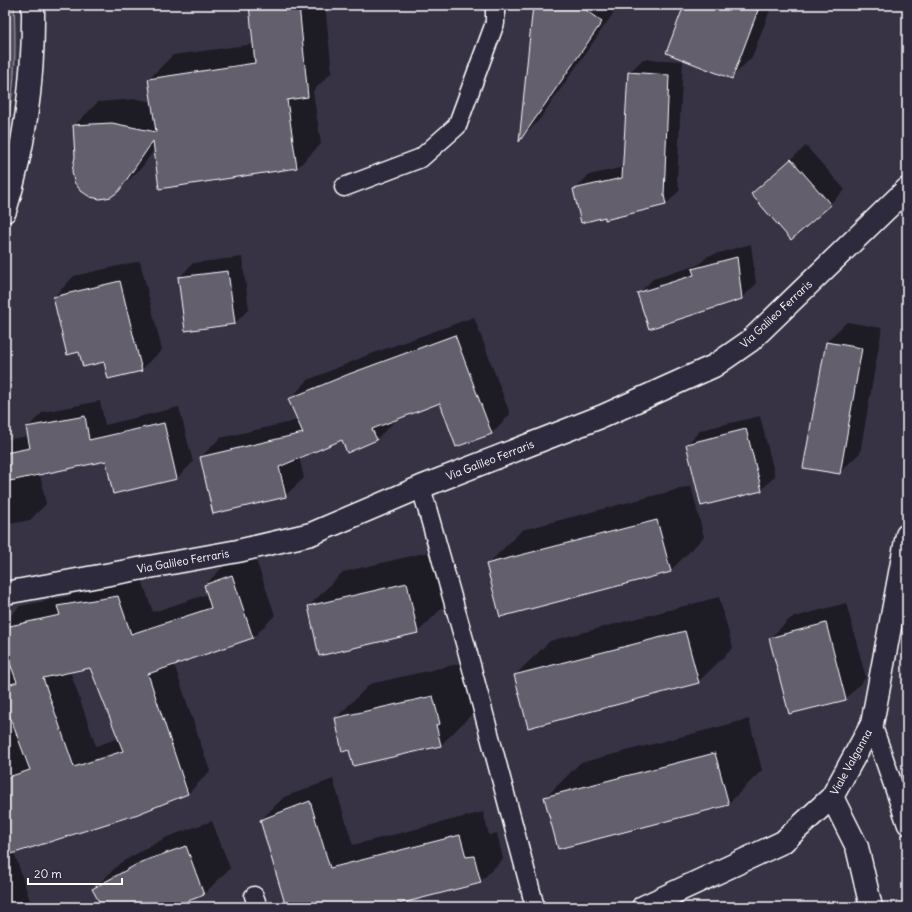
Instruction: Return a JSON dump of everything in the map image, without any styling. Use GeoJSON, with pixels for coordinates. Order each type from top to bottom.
{"type":"FeatureCollection","features":[{"type":"Feature","properties":{"kind":"street"},"geometry":{"type":"LineString","coordinates":[[5,211],[26,122],[33,48],[33,5]]}},
{"type":"Feature","properties":{"kind":"street","name":"Via Galileo Ferraris"},"geometry":{"type":"LineString","coordinates":[[5,593],[238,551],[311,534],[421,487],[602,416],[714,366],[750,341],[907,189]]}},
{"type":"Feature","properties":{"kind":"street","name":"Viale Valganna"},"geometry":{"type":"LineString","coordinates":[[643,907],[783,842],[832,797],[872,724],[907,534]]}},
{"type":"Feature","properties":{"kind":"street"},"geometry":{"type":"LineString","coordinates":[[832,797],[857,847],[871,907]]}},
{"type":"Feature","properties":{"kind":"lane"},"geometry":{"type":"LineString","coordinates":[[344,186],[421,158],[457,126],[495,23],[495,5]]}},
{"type":"Feature","properties":{"kind":"lane"},"geometry":{"type":"LineString","coordinates":[[421,487],[467,650],[535,907]]}},
{"type":"Feature","properties":{"kind":"lane"},"geometry":{"type":"LineString","coordinates":[[872,724],[907,825]]}},
{"type":"Feature","properties":{"kind":"shaded area"},"geometry":{"type":"Polygon","coordinates":[[[5,5],[14,5],[15,37],[13,84],[9,116],[5,131],[5,5]]]}},
{"type":"Feature","properties":{"kind":"building"},"geometry":{"type":"Polygon","coordinates":[[[249,5],[299,5],[308,97],[287,100],[297,168],[159,189],[153,141],[119,191],[111,197],[100,199],[90,197],[81,191],[74,182],[72,171],[75,157],[73,125],[112,123],[156,132],[148,79],[255,63],[249,5]]]}},
{"type":"Feature","properties":{"kind":"building"},"geometry":{"type":"Polygon","coordinates":[[[533,5],[579,5],[602,22],[519,142],[533,5]]]}},
{"type":"Feature","properties":{"kind":"building"},"geometry":{"type":"Polygon","coordinates":[[[684,5],[760,5],[732,79],[666,53],[684,5]]]}},
{"type":"Feature","properties":{"kind":"building"},"geometry":{"type":"Polygon","coordinates":[[[628,72],[669,75],[664,195],[666,205],[605,220],[605,217],[581,223],[573,189],[622,178],[628,72]]]}},
{"type":"Feature","properties":{"kind":"building"},"geometry":{"type":"Polygon","coordinates":[[[791,159],[831,205],[791,240],[751,194],[791,159]]]}},
{"type":"Feature","properties":{"kind":"building"},"geometry":{"type":"Polygon","coordinates":[[[737,257],[742,299],[649,329],[637,293],[694,275],[692,269],[737,257]]]}},
{"type":"Feature","properties":{"kind":"building"},"geometry":{"type":"Polygon","coordinates":[[[228,271],[235,324],[185,331],[178,277],[228,271]]]}},
{"type":"Feature","properties":{"kind":"building"},"geometry":{"type":"Polygon","coordinates":[[[120,281],[142,371],[108,379],[104,362],[83,367],[79,352],[67,355],[53,297],[120,281]]]}},
{"type":"Feature","properties":{"kind":"building"},"geometry":{"type":"Polygon","coordinates":[[[455,335],[492,434],[456,447],[440,403],[372,429],[377,440],[347,453],[342,440],[279,467],[286,497],[213,514],[200,457],[303,433],[288,399],[349,374],[455,335]]]}},
{"type":"Feature","properties":{"kind":"building"},"geometry":{"type":"Polygon","coordinates":[[[826,342],[862,348],[840,474],[803,468],[826,342]]]}},
{"type":"Feature","properties":{"kind":"building"},"geometry":{"type":"Polygon","coordinates":[[[85,416],[89,440],[164,423],[177,479],[113,494],[106,461],[5,482],[5,453],[30,448],[26,427],[85,416]]]}},
{"type":"Feature","properties":{"kind":"building"},"geometry":{"type":"Polygon","coordinates":[[[746,429],[762,491],[701,506],[686,444],[746,429]]]}},
{"type":"Feature","properties":{"kind":"building"},"geometry":{"type":"Polygon","coordinates":[[[657,520],[671,572],[500,617],[486,564],[657,520]]]}},
{"type":"Feature","properties":{"kind":"building"},"geometry":{"type":"Polygon","coordinates":[[[232,575],[253,638],[148,674],[188,794],[138,814],[5,856],[5,778],[30,770],[5,704],[5,686],[17,682],[5,650],[5,627],[60,615],[57,606],[118,596],[131,634],[211,608],[204,585],[232,575]],[[90,668],[43,678],[74,767],[123,751],[90,668]]]}},
{"type":"Feature","properties":{"kind":"building"},"geometry":{"type":"Polygon","coordinates":[[[407,583],[418,633],[319,656],[308,606],[407,583]]]}},
{"type":"Feature","properties":{"kind":"building"},"geometry":{"type":"Polygon","coordinates":[[[826,623],[846,700],[789,714],[769,638],[826,623]]]}},
{"type":"Feature","properties":{"kind":"building"},"geometry":{"type":"Polygon","coordinates":[[[685,631],[699,683],[528,728],[514,675],[685,631]]]}},
{"type":"Feature","properties":{"kind":"building"},"geometry":{"type":"Polygon","coordinates":[[[433,696],[440,724],[436,725],[441,746],[353,766],[349,750],[342,752],[335,718],[433,696]]]}},
{"type":"Feature","properties":{"kind":"building"},"geometry":{"type":"Polygon","coordinates":[[[715,753],[729,805],[558,849],[544,797],[715,753]]]}},
{"type":"Feature","properties":{"kind":"building"},"geometry":{"type":"Polygon","coordinates":[[[310,801],[330,868],[460,835],[466,857],[474,856],[481,883],[387,907],[286,907],[260,820],[310,801]]]}},
{"type":"Feature","properties":{"kind":"building"},"geometry":{"type":"Polygon","coordinates":[[[186,846],[204,895],[172,907],[102,907],[92,889],[141,862],[186,846]]]}}]}
